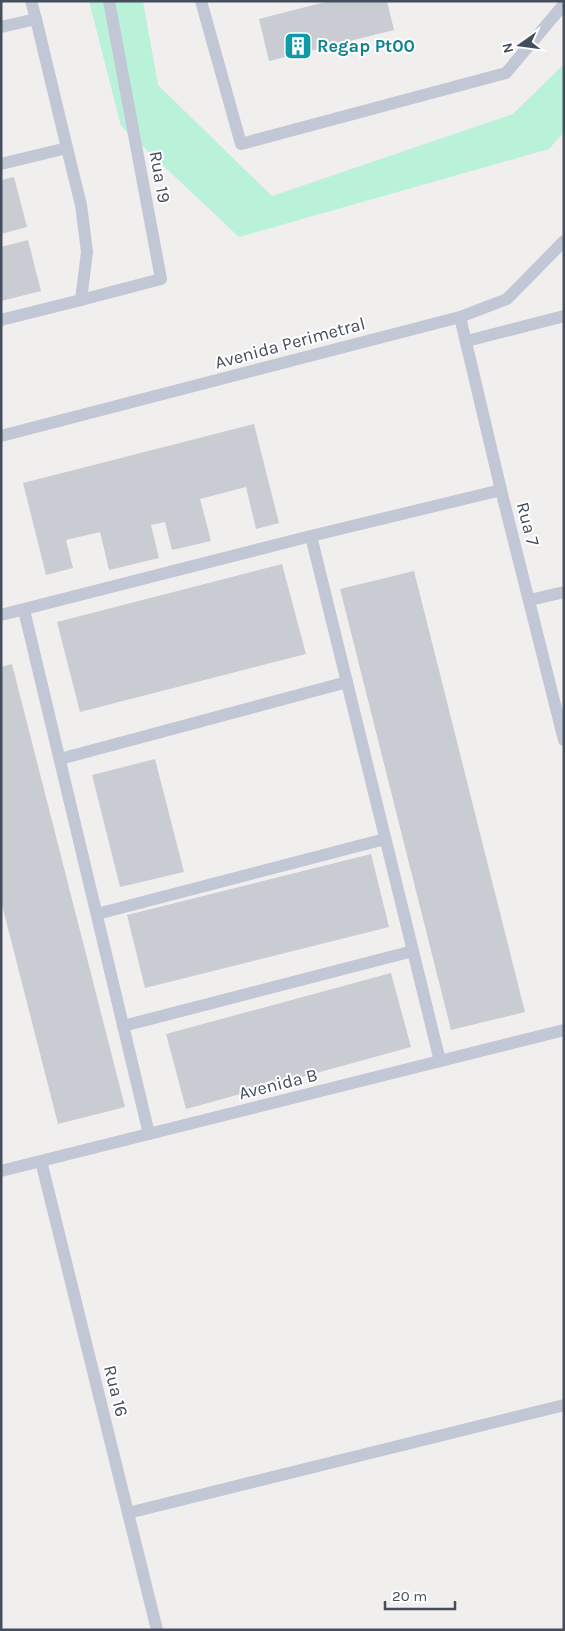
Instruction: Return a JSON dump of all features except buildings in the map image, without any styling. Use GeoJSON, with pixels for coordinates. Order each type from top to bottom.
{"type":"FeatureCollection","features":[{"type":"Feature","properties":{"kind":"lane"},"geometry":{"type":"LineString","coordinates":[[1,320],[81,300],[87,252],[81,205],[31,1]]}},
{"type":"Feature","properties":{"kind":"lane","name":"Rua 19"},"geometry":{"type":"LineString","coordinates":[[81,300],[161,279],[109,1]]}},
{"type":"Feature","properties":{"kind":"lane"},"geometry":{"type":"LineString","coordinates":[[201,1],[241,144],[506,74],[564,4]]}},
{"type":"Feature","properties":{"kind":"lane"},"geometry":{"type":"LineString","coordinates":[[1,27],[36,19]]}},
{"type":"Feature","properties":{"kind":"lane"},"geometry":{"type":"LineString","coordinates":[[1,164],[67,148]]}},
{"type":"Feature","properties":{"kind":"lane","name":"Avenida Perimetral"},"geometry":{"type":"LineString","coordinates":[[1,436],[460,317],[507,299],[564,241]]}},
{"type":"Feature","properties":{"kind":"lane"},"geometry":{"type":"LineString","coordinates":[[468,341],[564,316]]}},
{"type":"Feature","properties":{"kind":"lane","name":"Rua 7"},"geometry":{"type":"LineString","coordinates":[[460,317],[468,341],[501,490],[564,740]]}},
{"type":"Feature","properties":{"kind":"lane"},"geometry":{"type":"LineString","coordinates":[[1,615],[501,490]]}},
{"type":"Feature","properties":{"kind":"lane"},"geometry":{"type":"LineString","coordinates":[[311,536],[440,1061]]}},
{"type":"Feature","properties":{"kind":"lane"},"geometry":{"type":"LineString","coordinates":[[530,600],[564,592]]}},
{"type":"Feature","properties":{"kind":"lane"},"geometry":{"type":"LineString","coordinates":[[24,610],[149,1134]]}},
{"type":"Feature","properties":{"kind":"lane"},"geometry":{"type":"LineString","coordinates":[[60,759],[347,682]]}},
{"type":"Feature","properties":{"kind":"lane"},"geometry":{"type":"LineString","coordinates":[[97,914],[385,839]]}},
{"type":"Feature","properties":{"kind":"lane"},"geometry":{"type":"LineString","coordinates":[[124,1026],[413,951]]}},
{"type":"Feature","properties":{"kind":"lane","name":"Avenida B"},"geometry":{"type":"LineString","coordinates":[[1,1171],[564,1030]]}},
{"type":"Feature","properties":{"kind":"lane","name":"Rua 16"},"geometry":{"type":"LineString","coordinates":[[41,1161],[157,1630]]}},
{"type":"Feature","properties":{"kind":"lane"},"geometry":{"type":"LineString","coordinates":[[128,1513],[564,1405]]}},
{"type":"Feature","properties":{"kind":"green space"},"geometry":{"type":"Polygon","coordinates":[[[89,1],[143,1],[158,85],[272,196],[513,114],[564,64],[564,132],[549,149],[239,237],[121,126],[89,1]]]}},
{"type":"Feature","properties":{"kind":"place","name":"Regap Pt00"},"geometry":{"type":"Point","coordinates":[298,46]}}]}
